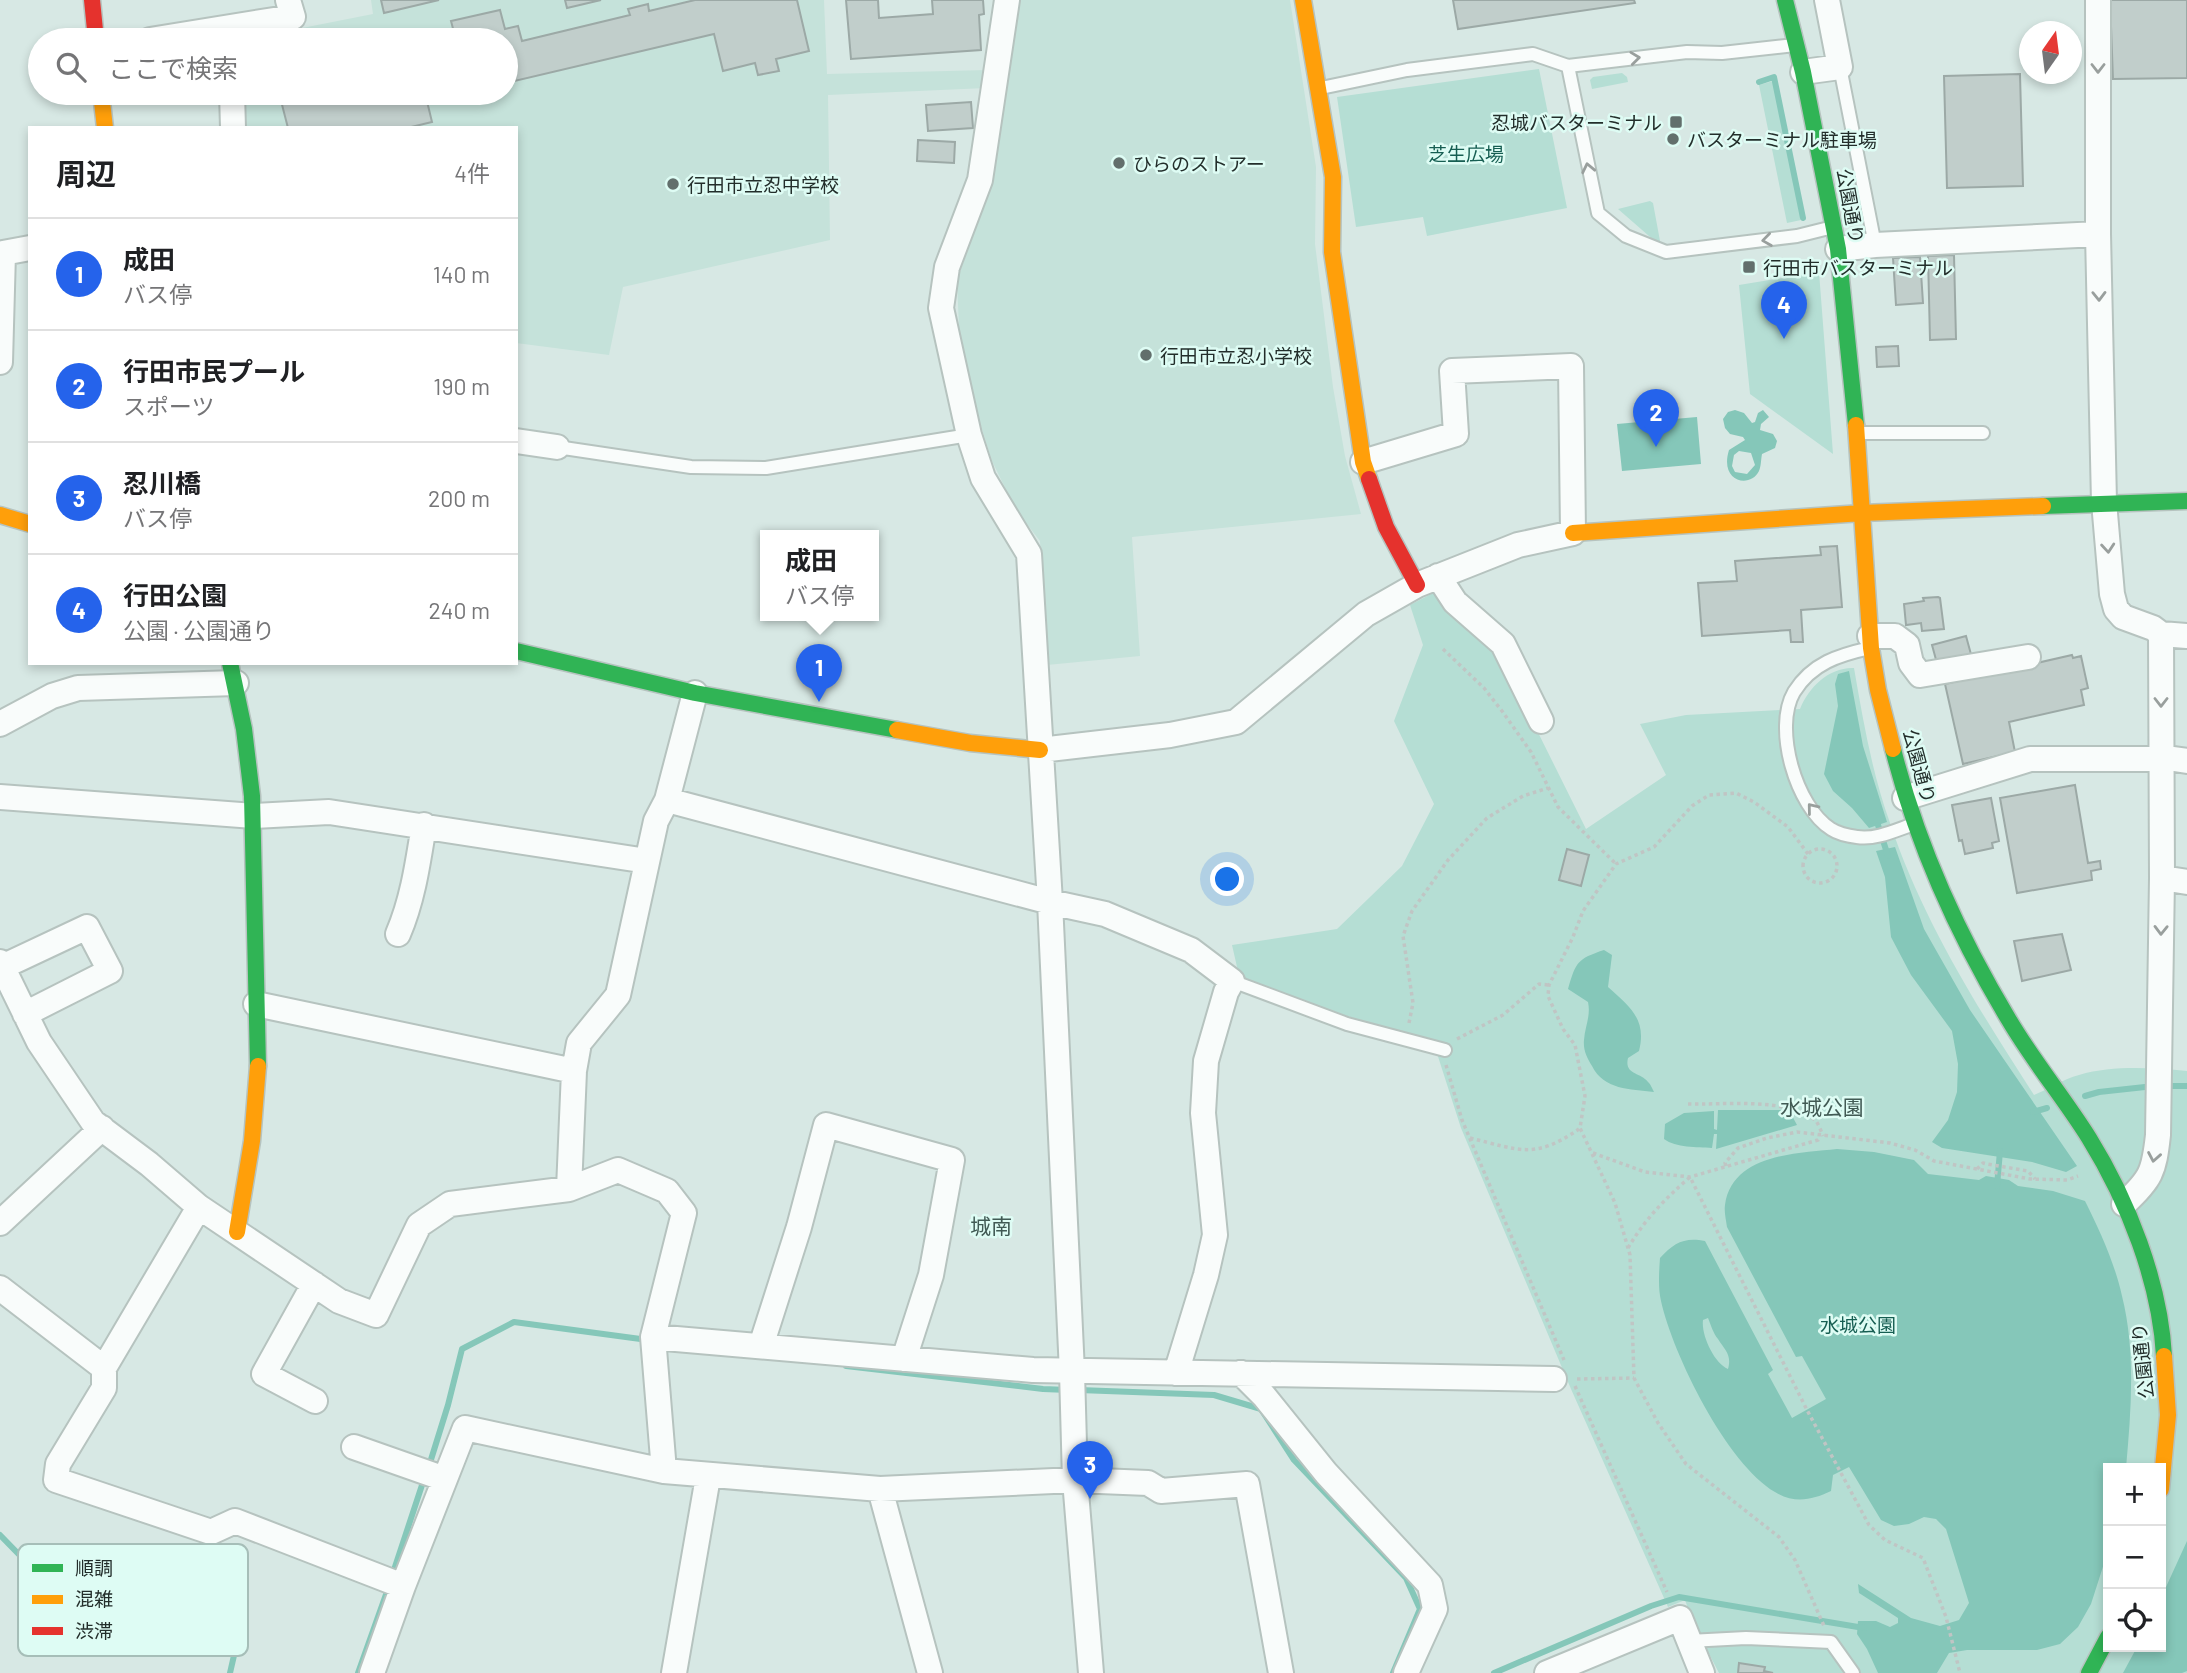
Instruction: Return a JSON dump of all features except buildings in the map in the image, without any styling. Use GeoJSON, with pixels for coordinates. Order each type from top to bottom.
{"type":"FeatureCollection","features":[{"type":"Feature","properties":{"kind":"street"},"geometry":{"type":"LineString","coordinates":[[92,0],[95,28]]}},
{"type":"Feature","properties":{"kind":"street"},"geometry":{"type":"LineString","coordinates":[[245,28],[293,17],[288,0]]}},
{"type":"Feature","properties":{"kind":"street"},"geometry":{"type":"LineString","coordinates":[[1007,0],[980,180],[947,267],[941,308],[970,435],[983,478],[1029,554],[1050,902],[1072,1372],[1074,1480],[1091,1673]]}},
{"type":"Feature","properties":{"kind":"street"},"geometry":{"type":"LineString","coordinates":[[1303,0],[1333,177],[1332,252],[1363,462],[1386,527],[1427,581],[1503,644],[1541,721]]}},
{"type":"Feature","properties":{"kind":"street","name":"公園通り"},"geometry":{"type":"LineString","coordinates":[[1785,0],[1803,72],[1836,238],[1847,326],[1870,642],[1878,690],[1905,798],[1936,880],[1977,964],[2010,1023],[2090,1139],[2124,1204],[2142,1248],[2163,1335],[2168,1415],[2165,1463]]}},
{"type":"Feature","properties":{"kind":"street"},"geometry":{"type":"LineString","coordinates":[[1803,72],[1840,67],[1827,0]]}},
{"type":"Feature","properties":{"kind":"street"},"geometry":{"type":"LineString","coordinates":[[2098,0],[2098,234],[2104,502],[2112,593],[2116,608],[2123,617],[2153,628],[2161,634],[2187,636]]}},
{"type":"Feature","properties":{"kind":"street"},"geometry":{"type":"LineString","coordinates":[[102,105],[105,126]]}},
{"type":"Feature","properties":{"kind":"street"},"geometry":{"type":"LineString","coordinates":[[232,105],[233,126]]}},
{"type":"Feature","properties":{"kind":"street"},"geometry":{"type":"LineString","coordinates":[[1836,238],[1875,245],[2098,234]]}},
{"type":"Feature","properties":{"kind":"street"},"geometry":{"type":"LineString","coordinates":[[0,362],[2,253],[28,248]]}},
{"type":"Feature","properties":{"kind":"street"},"geometry":{"type":"LineString","coordinates":[[1363,462],[1456,434],[1452,371],[1571,366],[1573,533]]}},
{"type":"Feature","properties":{"kind":"street"},"geometry":{"type":"LineString","coordinates":[[518,441],[557,447]]}},
{"type":"Feature","properties":{"kind":"street"},"geometry":{"type":"LineString","coordinates":[[518,651],[695,693],[970,743],[1040,750],[1170,736],[1236,722],[1366,614],[1427,581],[1518,545],[1573,533],[1862,513],[2187,501]]}},
{"type":"Feature","properties":{"kind":"street"},"geometry":{"type":"LineString","coordinates":[[0,515],[28,523]]}},
{"type":"Feature","properties":{"kind":"street"},"geometry":{"type":"LineString","coordinates":[[2124,1204],[2147,1182],[2155,1163],[2158,1135],[2162,878],[2161,634]]}},
{"type":"Feature","properties":{"kind":"street"},"geometry":{"type":"LineString","coordinates":[[1870,642],[1895,636],[1907,645],[1914,671],[1920,675],[2028,657]]}},
{"type":"Feature","properties":{"kind":"street"},"geometry":{"type":"LineString","coordinates":[[0,724],[52,696],[78,688],[201,682],[233,673],[249,744],[254,816],[257,1084],[248,1170],[237,1232]]}},
{"type":"Feature","properties":{"kind":"street"},"geometry":{"type":"LineString","coordinates":[[569,1189],[574,1071],[579,1043],[618,995],[656,821],[667,800],[695,693]]}},
{"type":"Feature","properties":{"kind":"street"},"geometry":{"type":"LineString","coordinates":[[1905,798],[2030,759],[2187,761]]}},
{"type":"Feature","properties":{"kind":"street"},"geometry":{"type":"LineString","coordinates":[[0,797],[254,816],[329,812],[648,861]]}},
{"type":"Feature","properties":{"kind":"street"},"geometry":{"type":"LineString","coordinates":[[667,800],[1050,902],[1105,914],[1191,950],[1232,981],[1226,992],[1206,1061],[1203,1112],[1215,1235],[1206,1275],[1176,1373]]}},
{"type":"Feature","properties":{"kind":"street"},"geometry":{"type":"LineString","coordinates":[[398,934],[407,913],[417,873],[424,825]]}},
{"type":"Feature","properties":{"kind":"street"},"geometry":{"type":"LineString","coordinates":[[2162,878],[2187,881]]}},
{"type":"Feature","properties":{"kind":"street"},"geometry":{"type":"LineString","coordinates":[[25,1014],[110,971],[87,927],[1,964],[25,1014],[39,1042],[93,1122],[199,1207],[339,1301],[376,1315],[419,1225],[450,1204],[569,1189],[618,1170],[667,1191],[684,1213],[653,1336],[664,1471]]}},
{"type":"Feature","properties":{"kind":"street"},"geometry":{"type":"LineString","coordinates":[[256,1004],[574,1071]]}},
{"type":"Feature","properties":{"kind":"street"},"geometry":{"type":"LineString","coordinates":[[761,1346],[799,1227],[826,1125],[952,1160],[931,1275],[904,1359]]}},
{"type":"Feature","properties":{"kind":"street"},"geometry":{"type":"LineString","coordinates":[[0,1223],[102,1128]]}},
{"type":"Feature","properties":{"kind":"street"},"geometry":{"type":"LineString","coordinates":[[199,1207],[104,1368],[104,1388],[58,1464],[56,1480],[211,1532],[235,1521],[403,1586]]}},
{"type":"Feature","properties":{"kind":"street"},"geometry":{"type":"LineString","coordinates":[[314,1284],[264,1374],[315,1401]]}},
{"type":"Feature","properties":{"kind":"street"},"geometry":{"type":"LineString","coordinates":[[0,1288],[104,1368]]}},
{"type":"Feature","properties":{"kind":"street"},"geometry":{"type":"LineString","coordinates":[[653,1336],[1072,1372],[1563,1379]]}},
{"type":"Feature","properties":{"kind":"street"},"geometry":{"type":"LineString","coordinates":[[1241,1373],[1264,1396],[1326,1473],[1430,1585],[1436,1609],[1406,1673]]}},
{"type":"Feature","properties":{"kind":"street"},"geometry":{"type":"LineString","coordinates":[[372,1673],[465,1428],[664,1471],[708,1477],[880,1489],[1074,1480],[1148,1483],[1161,1491],[1247,1483],[1281,1673]]}},
{"type":"Feature","properties":{"kind":"street"},"geometry":{"type":"LineString","coordinates":[[354,1447],[445,1479]]}},
{"type":"Feature","properties":{"kind":"street"},"geometry":{"type":"LineString","coordinates":[[674,1673],[708,1477]]}},
{"type":"Feature","properties":{"kind":"street"},"geometry":{"type":"LineString","coordinates":[[880,1489],[930,1673]]}},
{"type":"Feature","properties":{"kind":"street"},"geometry":{"type":"LineString","coordinates":[[1547,1673],[1680,1618],[1702,1673]]}},
{"type":"Feature","properties":{"kind":"street"},"geometry":{"type":"LineString","coordinates":[[2089,1673],[2103,1646]]}},
{"type":"Feature","properties":{"kind":"lane"},"geometry":{"type":"LineString","coordinates":[[1318,88],[1407,70],[1533,54],[1568,66],[1687,52],[1721,53],[1796,45]]}},
{"type":"Feature","properties":{"kind":"lane"},"geometry":{"type":"LineString","coordinates":[[1568,66],[1598,213],[1626,236],[1666,252],[1797,236],[1836,238]]}},
{"type":"Feature","properties":{"kind":"lane"},"geometry":{"type":"LineString","coordinates":[[1840,67],[1875,245]]}},
{"type":"Feature","properties":{"kind":"lane"},"geometry":{"type":"LineString","coordinates":[[1856,433],[1983,433]]}},
{"type":"Feature","properties":{"kind":"lane"},"geometry":{"type":"LineString","coordinates":[[557,447],[691,467],[766,468],[970,435]]}},
{"type":"Feature","properties":{"kind":"lane"},"geometry":{"type":"LineString","coordinates":[[1870,642],[1836,656],[1810,673],[1794,692],[1788,706],[1786,729],[1792,767],[1804,798],[1831,829],[1854,837],[1870,838],[1914,824]]}},
{"type":"Feature","properties":{"kind":"lane"},"geometry":{"type":"LineString","coordinates":[[1232,981],[1347,1024],[1444,1050]]}},
{"type":"Feature","properties":{"kind":"lane"},"geometry":{"type":"LineString","coordinates":[[1689,1641],[1746,1638],[1831,1642],[1853,1673]]}},
{"type":"Feature","properties":{"kind":"path"},"geometry":{"type":"LineString","coordinates":[[1443,649],[1484,688],[1502,711],[1531,752],[1558,807],[1616,864]]}},
{"type":"Feature","properties":{"kind":"path"},"geometry":{"type":"LineString","coordinates":[[1406,1040],[1413,1003],[1403,936],[1412,911],[1448,860],[1487,818],[1523,796],[1548,788]]}},
{"type":"Feature","properties":{"kind":"path"},"geometry":{"type":"LineString","coordinates":[[1808,854],[1788,827],[1754,802],[1736,793],[1709,795],[1692,806],[1654,847],[1616,864],[1583,911],[1549,985],[1548,996],[1563,1029],[1575,1045],[1585,1096],[1580,1128],[1615,1203],[1628,1248],[1633,1295],[1634,1378],[1658,1423],[1686,1464],[1779,1537],[1796,1560],[1831,1642]]}},
{"type":"Feature","properties":{"kind":"path"},"geometry":{"type":"LineString","coordinates":[[1820,849],[1832,854],[1838,866],[1833,878],[1821,884],[1808,879],[1803,867],[1808,854],[1820,849]]}},
{"type":"Feature","properties":{"kind":"path"},"geometry":{"type":"LineString","coordinates":[[1549,985],[1539,984],[1503,1015],[1450,1042],[1444,1050],[1446,1064],[1462,1120],[1563,1379],[1667,1592]]}},
{"type":"Feature","properties":{"kind":"path"},"geometry":{"type":"LineString","coordinates":[[1688,1104],[1781,1105],[1797,1109],[1816,1122],[1822,1136]]}},
{"type":"Feature","properties":{"kind":"path"},"geometry":{"type":"LineString","coordinates":[[1470,1138],[1526,1152],[1559,1143],[1580,1128]]}},
{"type":"Feature","properties":{"kind":"path"},"geometry":{"type":"LineString","coordinates":[[1726,1166],[1725,1163],[1738,1148],[1797,1132],[1890,1143],[1915,1150],[1934,1161],[2035,1179],[2067,1180],[2087,1172]]}},
{"type":"Feature","properties":{"kind":"path"},"geometry":{"type":"LineString","coordinates":[[1591,1152],[1645,1172],[1690,1177],[1818,1140],[1822,1136]]}},
{"type":"Feature","properties":{"kind":"path"},"geometry":{"type":"LineString","coordinates":[[1977,1170],[1983,1163],[2028,1171],[2035,1179]]}},
{"type":"Feature","properties":{"kind":"path"},"geometry":{"type":"LineString","coordinates":[[1628,1248],[1649,1215],[1690,1177]]}},
{"type":"Feature","properties":{"kind":"path"},"geometry":{"type":"LineString","coordinates":[[1690,1177],[1807,1410],[1870,1525],[1877,1535],[1885,1540],[1923,1558],[1946,1617],[1960,1673]]}},
{"type":"Feature","properties":{"kind":"path"},"geometry":{"type":"LineString","coordinates":[[1563,1379],[1634,1378]]}},
{"type":"Feature","properties":{"kind":"shaded area","name":"行田市立忍中学校"},"geometry":{"type":"Polygon","coordinates":[[[371,0],[824,0],[827,74],[987,70],[986,88],[828,95],[830,240],[623,287],[609,355],[518,343],[518,126],[242,126],[241,105],[518,105],[518,28],[302,28],[373,14],[371,0]]]}},
{"type":"Feature","properties":{"kind":"shaded area","name":"行田市立忍小学校"},"geometry":{"type":"Polygon","coordinates":[[[1019,0],[1290,0],[1316,167],[1315,244],[1333,387],[1345,456],[1361,514],[1132,537],[1140,656],[1047,665],[1040,541],[1016,510],[992,461],[967,382],[959,328],[957,280],[992,183],[1019,0]]]}},
{"type":"Feature","properties":{"kind":"shaded area"},"geometry":{"type":"Polygon","coordinates":[[[1735,410],[1744,413],[1752,423],[1763,410],[1769,417],[1761,424],[1760,430],[1773,434],[1777,441],[1775,448],[1762,454],[1759,471],[1749,480],[1737,479],[1728,469],[1729,450],[1745,440],[1730,434],[1725,428],[1723,419],[1728,412],[1735,410]],[[1739,451],[1734,455],[1732,466],[1735,472],[1747,474],[1755,465],[1751,453],[1739,451]]]}},
{"type":"Feature","properties":{"kind":"shaded area"},"geometry":{"type":"Polygon","coordinates":[[[1697,417],[1701,464],[1622,471],[1617,424],[1697,417]]]}},
{"type":"Feature","properties":{"kind":"shaded area"},"geometry":{"type":"Polygon","coordinates":[[[1849,671],[1863,746],[1887,822],[1869,828],[1833,791],[1824,774],[1838,706],[1835,684],[1838,674],[1849,671]]]}},
{"type":"Feature","properties":{"kind":"shaded area"},"geometry":{"type":"Polygon","coordinates":[[[1895,847],[1924,929],[1970,1010],[2077,1166],[2066,1172],[2032,1162],[1942,1148],[1932,1142],[1948,1120],[1957,1092],[1958,1064],[1952,1031],[1911,975],[1891,937],[1885,877],[1876,851],[1895,847]]]}},
{"type":"Feature","properties":{"kind":"shaded area"},"geometry":{"type":"Polygon","coordinates":[[[1604,950],[1612,955],[1608,987],[1630,1008],[1641,1030],[1639,1051],[1628,1058],[1628,1068],[1645,1079],[1654,1092],[1618,1087],[1603,1080],[1586,1054],[1584,1040],[1588,1002],[1568,989],[1579,963],[1604,950]]]}},
{"type":"Feature","properties":{"kind":"shaded area"},"geometry":{"type":"Polygon","coordinates":[[[1718,1110],[1783,1110],[1791,1114],[1797,1125],[1716,1149],[1717,1134],[1714,1134],[1712,1148],[1681,1146],[1664,1139],[1665,1124],[1684,1113],[1714,1111],[1714,1129],[1717,1130],[1718,1110]]]}},
{"type":"Feature","properties":{"kind":"shaded area"},"geometry":{"type":"Polygon","coordinates":[[[1837,1149],[1874,1152],[1914,1160],[1928,1174],[1979,1180],[1986,1176],[2085,1201],[2107,1248],[2122,1296],[2131,1360],[2129,1425],[2126,1463],[2103,1463],[2103,1567],[2091,1604],[2078,1627],[2060,1644],[2037,1650],[1967,1650],[1949,1653],[1937,1673],[1878,1673],[1857,1634],[1858,1621],[1876,1621],[1890,1627],[1898,1623],[1898,1618],[1859,1593],[1858,1584],[1911,1618],[1940,1626],[1959,1620],[1969,1603],[1946,1529],[1936,1519],[1924,1517],[1909,1524],[1894,1526],[1881,1520],[1849,1467],[1833,1475],[1831,1491],[1803,1499],[1782,1496],[1757,1478],[1739,1458],[1704,1406],[1667,1324],[1659,1285],[1660,1258],[1670,1248],[1685,1241],[1705,1241],[1773,1370],[1768,1374],[1792,1418],[1826,1399],[1802,1356],[1796,1357],[1727,1227],[1725,1205],[1730,1188],[1740,1175],[1769,1159],[1837,1149]],[[1708,1318],[1703,1320],[1706,1341],[1713,1355],[1728,1369],[1727,1353],[1708,1318]]]}},
{"type":"Feature","properties":{"kind":"shaded area"},"geometry":{"type":"Polygon","coordinates":[[[2187,1541],[2187,1671],[2123,1673],[2134,1652],[2166,1652],[2166,1587],[2187,1541]]]}},
{"type":"Feature","properties":{"kind":"green space","name":"芝生広場"},"geometry":{"type":"Polygon","coordinates":[[[1539,69],[1567,208],[1427,236],[1423,217],[1356,227],[1337,97],[1539,69]]]}},
{"type":"Feature","properties":{"kind":"green space"},"geometry":{"type":"Polygon","coordinates":[[[1622,73],[1628,82],[1592,89],[1590,80],[1593,77],[1622,73]]]}},
{"type":"Feature","properties":{"kind":"green space"},"geometry":{"type":"Polygon","coordinates":[[[1773,81],[1801,220],[1787,223],[1759,85],[1773,81]]]}},
{"type":"Feature","properties":{"kind":"green space"},"geometry":{"type":"Polygon","coordinates":[[[1650,201],[1653,203],[1660,241],[1657,243],[1618,209],[1650,201]]]}},
{"type":"Feature","properties":{"kind":"green space"},"geometry":{"type":"Polygon","coordinates":[[[1819,272],[1833,454],[1750,394],[1739,285],[1819,272]]]}},
{"type":"Feature","properties":{"kind":"green space","name":"水城公園"},"geometry":{"type":"Polygon","coordinates":[[[1433,593],[1497,650],[1586,829],[1666,775],[1640,724],[1686,715],[1800,709],[1814,686],[1821,680],[1836,671],[1854,668],[1878,785],[1903,860],[1953,964],[2034,1095],[2073,1077],[2092,1072],[2146,1068],[2187,1071],[2187,1673],[1719,1673],[1694,1625],[1685,1600],[1668,1607],[1571,1389],[1461,1128],[1433,1041],[1380,1027],[1240,980],[1232,945],[1337,929],[1402,866],[1434,804],[1394,721],[1423,645],[1410,605],[1433,593]]]}},
{"type":"Feature","properties":{"kind":"waterway"},"geometry":{"type":"LineString","coordinates":[[1759,82],[1774,77],[1803,218]]}},
{"type":"Feature","properties":{"kind":"waterway"},"geometry":{"type":"LineString","coordinates":[[1878,825],[1888,856]]}},
{"type":"Feature","properties":{"kind":"waterway"},"geometry":{"type":"LineString","coordinates":[[2171,1086],[2187,1086]]}},
{"type":"Feature","properties":{"kind":"waterway"},"geometry":{"type":"LineString","coordinates":[[2085,1096],[2145,1087]]}},
{"type":"Feature","properties":{"kind":"waterway"},"geometry":{"type":"LineString","coordinates":[[2033,1112],[2047,1108]]}},
{"type":"Feature","properties":{"kind":"waterway"},"geometry":{"type":"LineString","coordinates":[[1997,1186],[2000,1151]]}},
{"type":"Feature","properties":{"kind":"waterway"},"geometry":{"type":"LineString","coordinates":[[429,1466],[462,1349],[514,1322],[648,1340]]}},
{"type":"Feature","properties":{"kind":"waterway"},"geometry":{"type":"LineString","coordinates":[[846,1366],[1068,1390]]}},
{"type":"Feature","properties":{"kind":"waterway"},"geometry":{"type":"LineString","coordinates":[[1079,1390],[1214,1395],[1261,1409],[1294,1460],[1406,1578],[1420,1609],[1393,1673]]}},
{"type":"Feature","properties":{"kind":"waterway"},"geometry":{"type":"LineString","coordinates":[[392,1576],[425,1476]]}},
{"type":"Feature","properties":{"kind":"waterway"},"geometry":{"type":"LineString","coordinates":[[0,1535],[18,1553]]}},
{"type":"Feature","properties":{"kind":"waterway"},"geometry":{"type":"LineString","coordinates":[[358,1673],[389,1586]]}},
{"type":"Feature","properties":{"kind":"waterway"},"geometry":{"type":"LineString","coordinates":[[1494,1673],[1651,1606],[1679,1597],[1864,1628]]}},
{"type":"Feature","properties":{"kind":"waterway"},"geometry":{"type":"LineString","coordinates":[[230,1673],[234,1656]]}},
{"type":"Feature","properties":{"kind":"traffic: fast"},"geometry":{"type":"LineString","coordinates":[[1785,0],[1803,72],[1838,249],[1856,425]]}},
{"type":"Feature","properties":{"kind":"traffic: fast"},"geometry":{"type":"LineString","coordinates":[[2043,506],[2187,501]]}},
{"type":"Feature","properties":{"kind":"traffic: fast"},"geometry":{"type":"LineString","coordinates":[[518,651],[695,693],[897,730]]}},
{"type":"Feature","properties":{"kind":"traffic: fast"},"geometry":{"type":"LineString","coordinates":[[230,665],[244,729],[252,796],[258,1066]]}},
{"type":"Feature","properties":{"kind":"traffic: fast"},"geometry":{"type":"LineString","coordinates":[[1893,749],[1914,820],[1956,922],[2018,1035],[2089,1138],[2117,1188],[2149,1271],[2164,1356]]}},
{"type":"Feature","properties":{"kind":"traffic: fast"},"geometry":{"type":"LineString","coordinates":[[2089,1673],[2103,1646]]}},
{"type":"Feature","properties":{"kind":"traffic: slow"},"geometry":{"type":"LineString","coordinates":[[1303,0],[1333,177],[1332,252],[1363,462],[1369,479]]}},
{"type":"Feature","properties":{"kind":"traffic: slow"},"geometry":{"type":"LineString","coordinates":[[102,105],[105,126]]}},
{"type":"Feature","properties":{"kind":"traffic: slow"},"geometry":{"type":"LineString","coordinates":[[1856,425],[1871,648],[1893,749]]}},
{"type":"Feature","properties":{"kind":"traffic: slow"},"geometry":{"type":"LineString","coordinates":[[1573,533],[1862,513],[2043,506]]}},
{"type":"Feature","properties":{"kind":"traffic: slow"},"geometry":{"type":"LineString","coordinates":[[0,515],[28,523]]}},
{"type":"Feature","properties":{"kind":"traffic: slow"},"geometry":{"type":"LineString","coordinates":[[897,730],[970,743],[1040,750]]}},
{"type":"Feature","properties":{"kind":"traffic: slow"},"geometry":{"type":"LineString","coordinates":[[237,1232],[252,1141],[258,1066]]}},
{"type":"Feature","properties":{"kind":"traffic: slow"},"geometry":{"type":"LineString","coordinates":[[2163,1463],[2168,1415],[2164,1356]]}},
{"type":"Feature","properties":{"kind":"traffic: jam"},"geometry":{"type":"LineString","coordinates":[[92,0],[95,28]]}},
{"type":"Feature","properties":{"kind":"traffic: jam"},"geometry":{"type":"LineString","coordinates":[[1369,479],[1386,527],[1417,585]]}},
{"type":"Feature","properties":{"kind":"place","name":"忍城バスターミナル"},"geometry":{"type":"Point","coordinates":[1676,122]}},
{"type":"Feature","properties":{"kind":"place","name":"バスターミナル駐車場"},"geometry":{"type":"Point","coordinates":[1673,139]}},
{"type":"Feature","properties":{"kind":"place","name":"ひらのストアー"},"geometry":{"type":"Point","coordinates":[1119,163]}},
{"type":"Feature","properties":{"kind":"place","name":"行田市立忍中学校"},"geometry":{"type":"Point","coordinates":[673,184]}},
{"type":"Feature","properties":{"kind":"place","name":"行田市バスターミナル"},"geometry":{"type":"Point","coordinates":[1749,267]}},
{"type":"Feature","properties":{"kind":"place","name":"行田公園"},"geometry":{"type":"Point","coordinates":[1784,339]}},
{"type":"Feature","properties":{"kind":"place","name":"行田市立忍小学校"},"geometry":{"type":"Point","coordinates":[1146,355]}},
{"type":"Feature","properties":{"kind":"place","name":"行田市民プール"},"geometry":{"type":"Point","coordinates":[1656,447]}},
{"type":"Feature","properties":{"kind":"place","name":"成田"},"geometry":{"type":"Point","coordinates":[819,702]}},
{"type":"Feature","properties":{"kind":"place","name":"忍川橋"},"geometry":{"type":"Point","coordinates":[1090,1499]}},
{"type":"Feature","properties":{"kind":"district","name":"水城公園"},"geometry":{"type":"Point","coordinates":[1822,1106]}},
{"type":"Feature","properties":{"kind":"district","name":"城南"},"geometry":{"type":"Point","coordinates":[991,1225]}}]}
